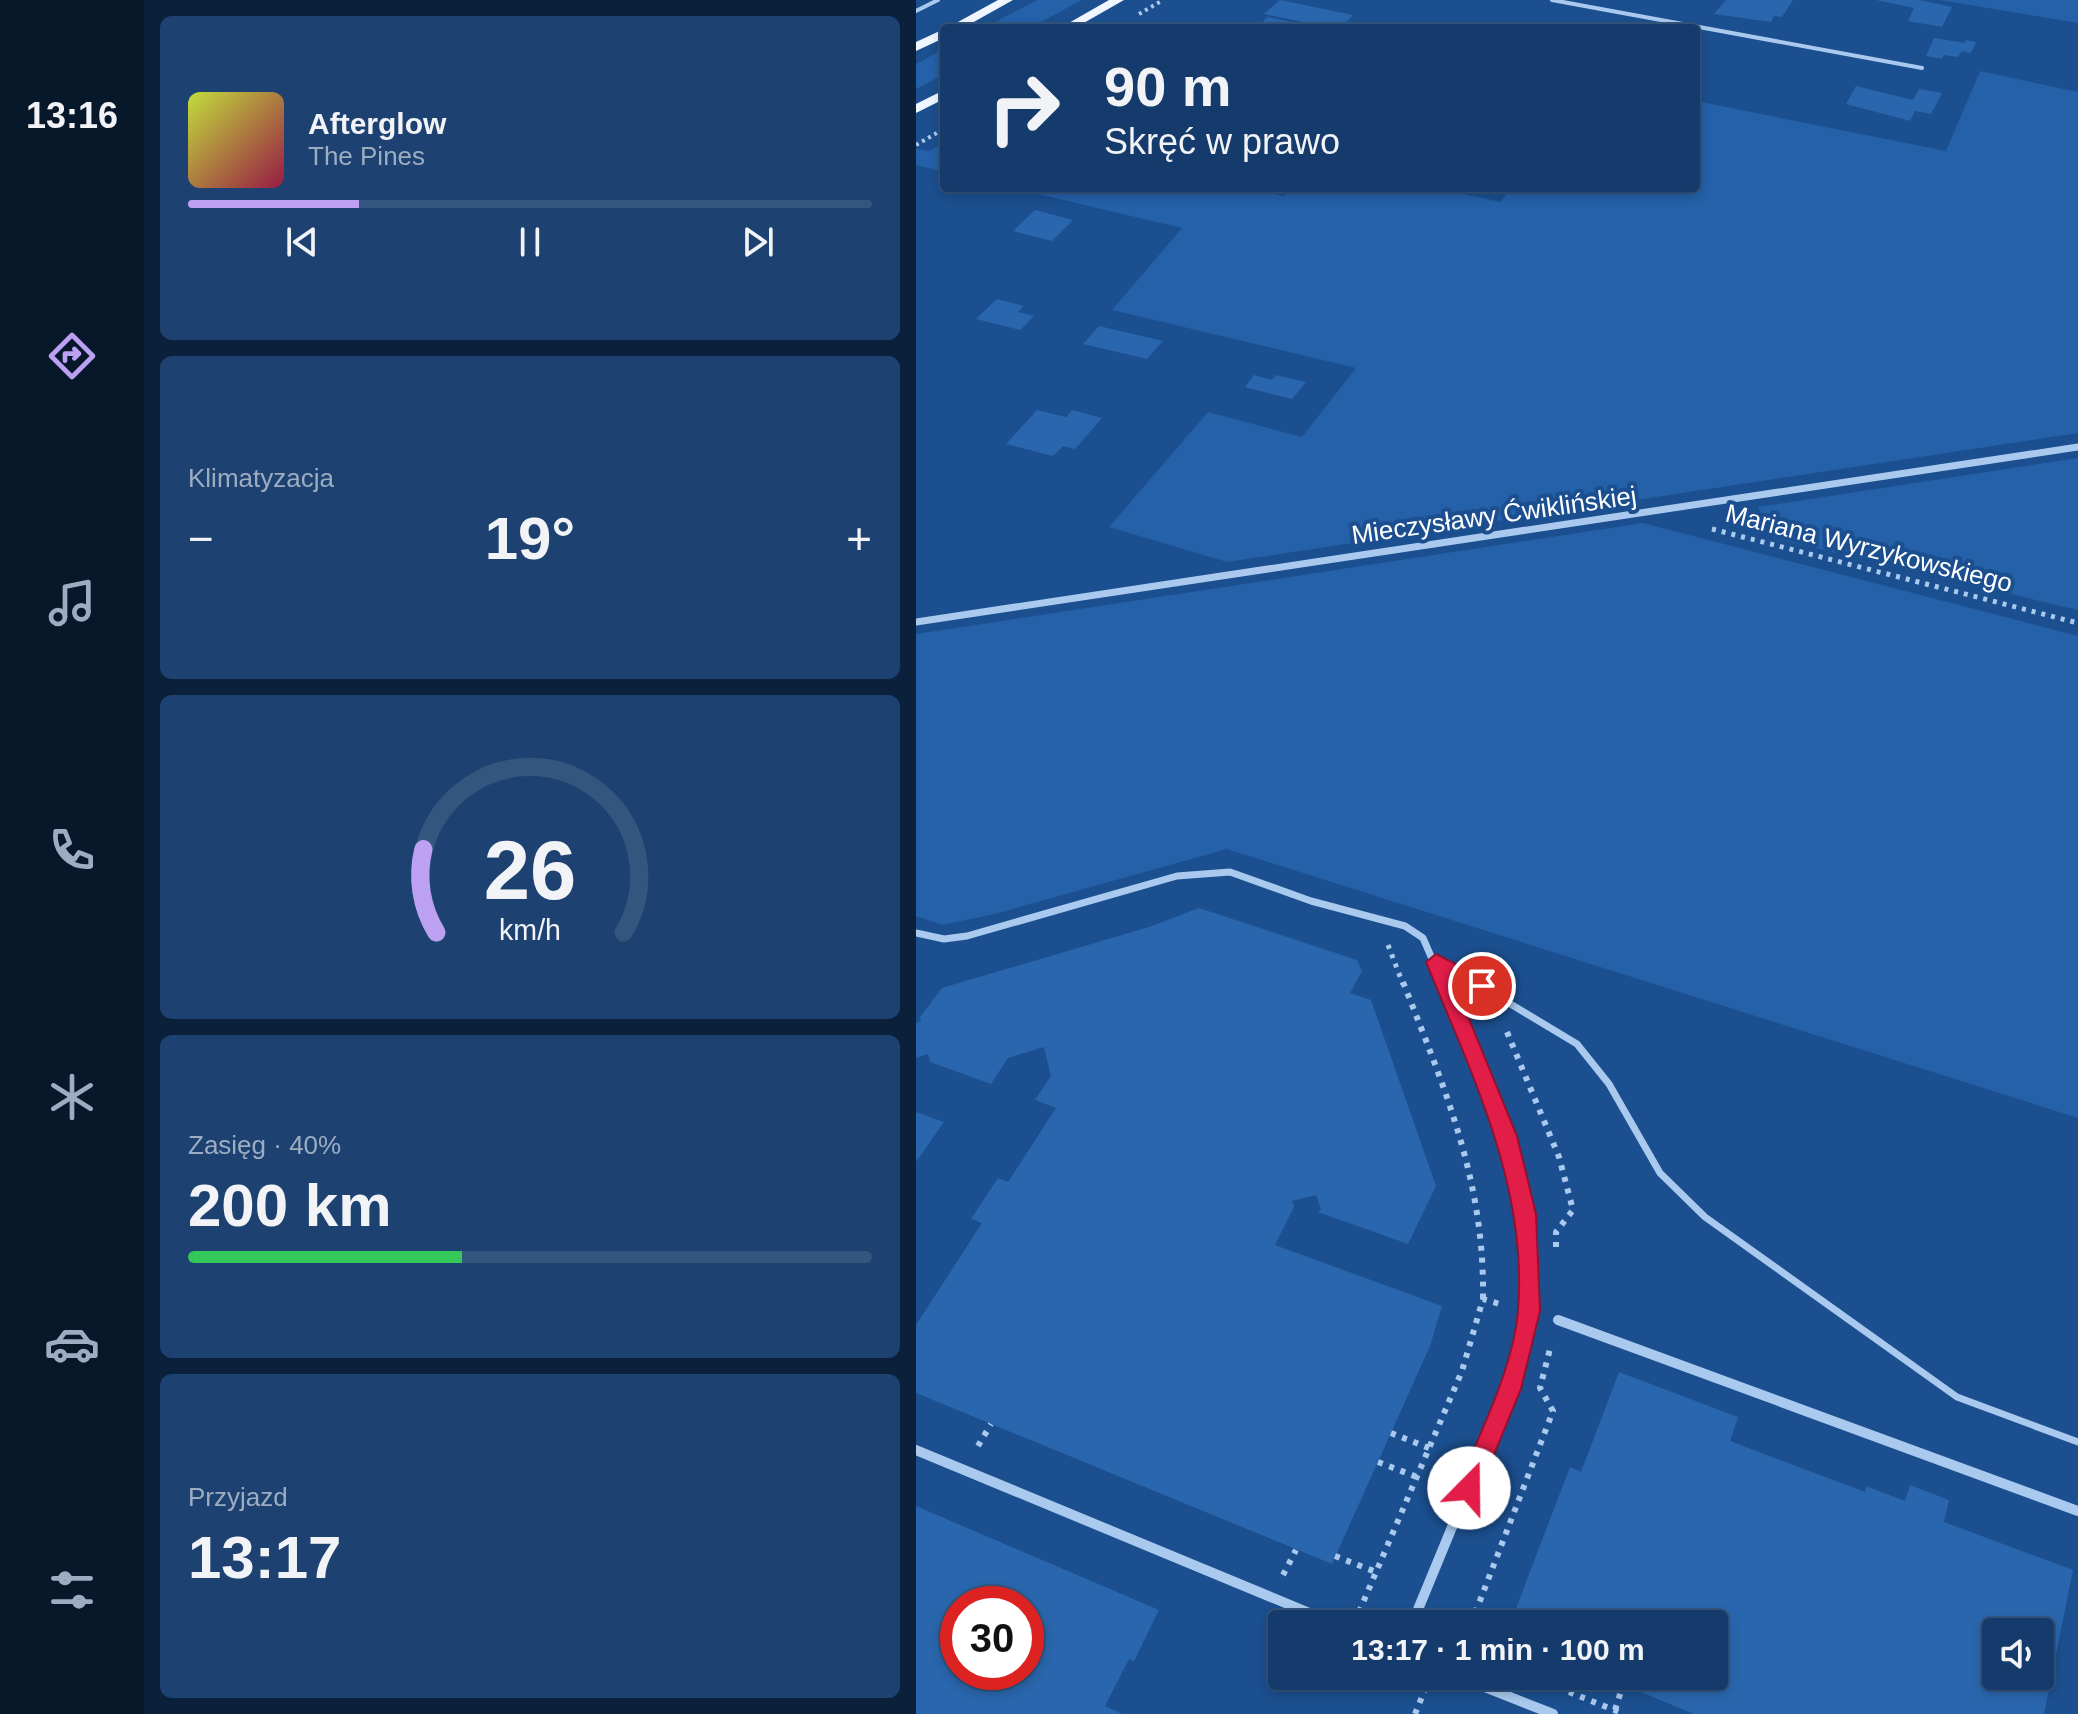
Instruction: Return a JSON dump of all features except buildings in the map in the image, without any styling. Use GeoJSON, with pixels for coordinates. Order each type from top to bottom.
{"type":"FeatureCollection","features":[{"type":"Feature","properties":{"kind":"main road"},"geometry":{"type":"LineString","coordinates":[[961,24],[1007,0]]}},
{"type":"Feature","properties":{"kind":"main road"},"geometry":{"type":"LineString","coordinates":[[1073,24],[1118,0]]}},
{"type":"Feature","properties":{"kind":"main road"},"geometry":{"type":"LineString","coordinates":[[916,47],[940,35]]}},
{"type":"Feature","properties":{"kind":"main road"},"geometry":{"type":"LineString","coordinates":[[916,109],[940,96]]}},
{"type":"Feature","properties":{"kind":"street","name":"Mieczysławy Ćwiklińskiej"},"geometry":{"type":"LineString","coordinates":[[916,622],[2078,447]]}},
{"type":"Feature","properties":{"kind":"street"},"geometry":{"type":"LineString","coordinates":[[916,933],[944,939],[967,936],[1177,876],[1211,871],[1230,872],[1311,901],[1405,926],[1423,938],[1436,962],[1507,1136],[1525,1214],[1529,1311],[1509,1389],[1418,1610]]}},
{"type":"Feature","properties":{"kind":"street"},"geometry":{"type":"LineString","coordinates":[[1558,1320],[2078,1511]]}},
{"type":"Feature","properties":{"kind":"street"},"geometry":{"type":"LineString","coordinates":[[916,1450],[1302,1610]]}},
{"type":"Feature","properties":{"kind":"street"},"geometry":{"type":"LineString","coordinates":[[1492,1690],[1553,1714]]}},
{"type":"Feature","properties":{"kind":"lane"},"geometry":{"type":"LineString","coordinates":[[916,11],[938,0]]}},
{"type":"Feature","properties":{"kind":"lane"},"geometry":{"type":"LineString","coordinates":[[1552,0],[1683,24]]}},
{"type":"Feature","properties":{"kind":"lane"},"geometry":{"type":"LineString","coordinates":[[1700,27],[1922,68]]}},
{"type":"Feature","properties":{"kind":"lane"},"geometry":{"type":"LineString","coordinates":[[1436,962],[1505,999],[1577,1044],[1609,1084],[1660,1173],[1705,1217],[1957,1397],[2078,1442]]}},
{"type":"Feature","properties":{"kind":"path"},"geometry":{"type":"LineString","coordinates":[[916,145],[940,131]]}},
{"type":"Feature","properties":{"kind":"path","name":"Mariana Wyrzykowskiego"},"geometry":{"type":"LineString","coordinates":[[1711,529],[2078,623]]}},
{"type":"Feature","properties":{"kind":"path"},"geometry":{"type":"LineString","coordinates":[[1359,1610],[1462,1371],[1483,1299],[1486,1259],[1483,1218],[1470,1161],[1385,939]]}},
{"type":"Feature","properties":{"kind":"path"},"geometry":{"type":"LineString","coordinates":[[1483,1299],[1504,1305]]}},
{"type":"Feature","properties":{"kind":"path"},"geometry":{"type":"LineString","coordinates":[[978,1446],[991,1424]]}},
{"type":"Feature","properties":{"kind":"path"},"geometry":{"type":"LineString","coordinates":[[1391,1433],[1429,1448]]}},
{"type":"Feature","properties":{"kind":"path"},"geometry":{"type":"LineString","coordinates":[[1378,1462],[1417,1477]]}},
{"type":"Feature","properties":{"kind":"path"},"geometry":{"type":"LineString","coordinates":[[1283,1576],[1296,1550]]}},
{"type":"Feature","properties":{"kind":"path"},"geometry":{"type":"LineString","coordinates":[[1335,1556],[1376,1572]]}},
{"type":"Feature","properties":{"kind":"path"},"geometry":{"type":"LineString","coordinates":[[1415,1714],[1424,1690]]}},
{"type":"Feature","properties":{"kind":"path"},"geometry":{"type":"LineString","coordinates":[[1565,1690],[1624,1714]]}},
{"type":"Feature","properties":{"kind":"path"},"geometry":{"type":"LineString","coordinates":[[1615,1710],[1621,1690]]}},
{"type":"Feature","properties":{"kind":"shaded area"},"geometry":{"type":"Polygon","coordinates":[[[1037,0],[1082,0],[1037,24],[992,24],[1037,0]]]}},
{"type":"Feature","properties":{"kind":"shaded area"},"geometry":{"type":"Polygon","coordinates":[[[1940,0],[2078,0],[2078,23],[1940,0]]]}},
{"type":"Feature","properties":{"kind":"shaded area"},"geometry":{"type":"Polygon","coordinates":[[[940,51],[940,76],[916,89],[916,64],[940,51]]]}},
{"type":"Feature","properties":{"kind":"shaded area"},"geometry":{"type":"Polygon","coordinates":[[[1980,71],[2078,92],[2078,433],[1227,562],[1109,527],[1208,412],[1302,437],[1356,368],[1112,310],[1182,228],[1030,192],[1264,192],[1284,196],[1288,192],[1455,192],[1501,202],[1507,192],[1700,192],[1700,102],[1946,151],[1980,71]]]}},
{"type":"Feature","properties":{"kind":"shaded area"},"geometry":{"type":"Polygon","coordinates":[[[940,145],[940,171],[916,165],[916,149],[929,151],[940,145]]]}},
{"type":"Feature","properties":{"kind":"shaded area"},"geometry":{"type":"Polygon","coordinates":[[[2078,458],[2078,610],[1773,538],[1758,507],[2078,458]]]}},
{"type":"Feature","properties":{"kind":"shaded area"},"geometry":{"type":"Polygon","coordinates":[[[1643,523],[2078,636],[2078,1118],[1227,849],[995,914],[942,925],[916,916],[916,634],[1643,523]]]}},
{"type":"Feature","properties":{"kind":"route"},"geometry":{"type":"LineString","coordinates":[[1469,1488],[1509,1389],[1529,1311],[1525,1214],[1507,1136],[1436,962],[1482,986]]}}]}
